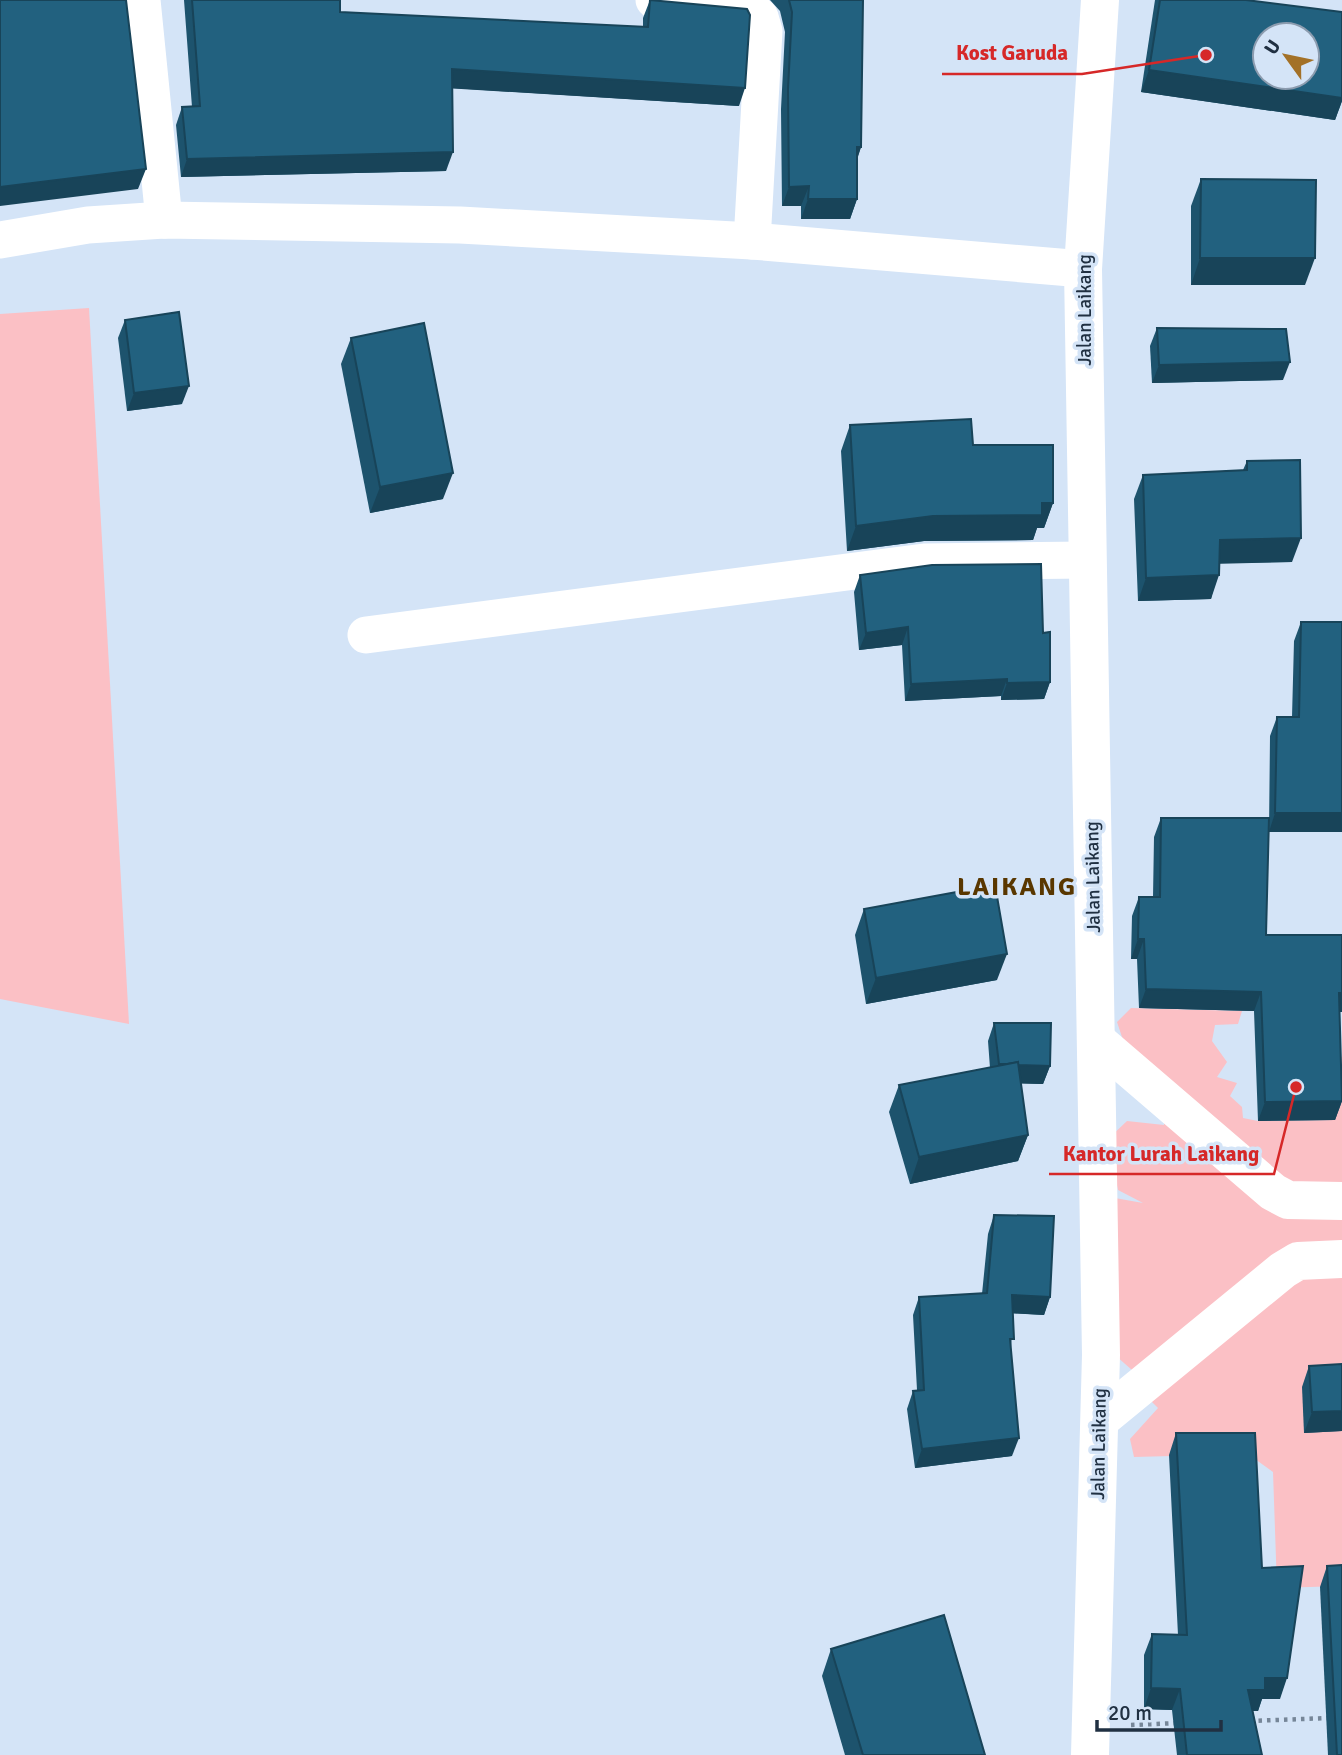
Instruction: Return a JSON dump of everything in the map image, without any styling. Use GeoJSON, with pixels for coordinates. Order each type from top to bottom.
{"type":"FeatureCollection","features":[{"type":"Feature","properties":{"kind":"main road","name":"Jalan Laikang"},"geometry":{"type":"LineString","coordinates":[[1091,1740],[1100,1420],[1083,269],[1100,0]]}},
{"type":"Feature","properties":{"kind":"main road"},"geometry":{"type":"LineString","coordinates":[[1096,1040],[1273,1192],[1288,1200],[1342,1201]]}},
{"type":"Feature","properties":{"kind":"main road"},"geometry":{"type":"LineString","coordinates":[[1100,1420],[1283,1270],[1298,1261],[1342,1259]]}},
{"type":"Feature","properties":{"kind":"street"},"geometry":{"type":"LineString","coordinates":[[142,0],[164,220]]}},
{"type":"Feature","properties":{"kind":"street"},"geometry":{"type":"LineString","coordinates":[[654,0],[748,7],[760,16],[764,31],[752,242]]}},
{"type":"Feature","properties":{"kind":"street"},"geometry":{"type":"LineString","coordinates":[[0,240],[88,225],[164,220],[460,225],[752,242],[1083,269]]}},
{"type":"Feature","properties":{"kind":"street"},"geometry":{"type":"LineString","coordinates":[[366,635],[924,562],[1087,560]]}},
{"type":"Feature","properties":{"kind":"path"},"geometry":{"type":"LineString","coordinates":[[1245,1721],[1342,1718]]}},
{"type":"Feature","properties":{"kind":"path"},"geometry":{"type":"LineString","coordinates":[[1091,1740],[1189,1723]]}},
{"type":"Feature","properties":{"kind":"shaded area"},"geometry":{"type":"Polygon","coordinates":[[[89,308],[129,1024],[0,999],[0,314],[89,308]]]}},
{"type":"Feature","properties":{"kind":"shaded area"},"geometry":{"type":"Polygon","coordinates":[[[1131,1008],[1242,1011],[1238,1024],[1215,1025],[1212,1041],[1227,1062],[1217,1077],[1237,1083],[1230,1096],[1242,1107],[1243,1118],[1258,1121],[1335,1120],[1334,1053],[1342,1057],[1342,1586],[1277,1588],[1273,1472],[1248,1454],[1134,1457],[1130,1439],[1158,1408],[1137,1387],[1132,1370],[1108,1349],[1098,1195],[1143,1203],[1118,1190],[1107,1140],[1127,1121],[1164,1125],[1165,1114],[1122,1037],[1117,1022],[1131,1008]]]}},
{"type":"Feature","properties":{"kind":"building"},"geometry":{"type":"Polygon","coordinates":[[[0,0],[126,0],[146,169],[0,187],[0,0]]]}},
{"type":"Feature","properties":{"kind":"building"},"geometry":{"type":"Polygon","coordinates":[[[192,0],[340,0],[340,12],[648,27],[650,0],[747,9],[750,15],[745,88],[452,69],[453,152],[187,159],[182,107],[200,106],[192,0]]]}},
{"type":"Feature","properties":{"kind":"building"},"geometry":{"type":"Polygon","coordinates":[[[789,0],[863,0],[861,147],[857,147],[857,199],[808,199],[809,186],[789,187],[788,89],[792,12],[789,0]]]}},
{"type":"Feature","properties":{"kind":"building"},"geometry":{"type":"Polygon","coordinates":[[[1160,0],[1246,0],[1342,12],[1342,98],[1294,91],[1321,91],[1321,21],[1251,21],[1251,85],[1149,70],[1160,0]]]}},
{"type":"Feature","properties":{"kind":"building"},"geometry":{"type":"Polygon","coordinates":[[[1201,179],[1316,180],[1315,258],[1200,258],[1201,179]]]}},
{"type":"Feature","properties":{"kind":"building"},"geometry":{"type":"Polygon","coordinates":[[[179,312],[189,386],[134,393],[125,320],[179,312]]]}},
{"type":"Feature","properties":{"kind":"building"},"geometry":{"type":"Polygon","coordinates":[[[424,323],[453,473],[380,487],[351,338],[424,323]]]}},
{"type":"Feature","properties":{"kind":"building"},"geometry":{"type":"Polygon","coordinates":[[[1157,328],[1286,329],[1290,362],[1159,365],[1157,328]]]}},
{"type":"Feature","properties":{"kind":"building"},"geometry":{"type":"Polygon","coordinates":[[[971,419],[973,445],[1053,445],[1053,503],[1042,503],[1042,515],[933,516],[856,526],[850,425],[971,419]]]}},
{"type":"Feature","properties":{"kind":"building"},"geometry":{"type":"Polygon","coordinates":[[[1300,460],[1301,538],[1220,540],[1219,575],[1146,578],[1143,475],[1247,470],[1247,461],[1300,460]]]}},
{"type":"Feature","properties":{"kind":"building"},"geometry":{"type":"Polygon","coordinates":[[[1041,564],[1043,633],[1050,632],[1050,682],[1007,683],[1007,679],[911,684],[908,627],[866,633],[860,575],[932,565],[1041,564]]]}},
{"type":"Feature","properties":{"kind":"building"},"geometry":{"type":"Polygon","coordinates":[[[1301,622],[1342,622],[1342,813],[1275,813],[1277,717],[1299,717],[1301,622]]]}},
{"type":"Feature","properties":{"kind":"building"},"geometry":{"type":"Polygon","coordinates":[[[1161,818],[1269,818],[1266,935],[1342,935],[1342,993],[1339,993],[1342,1101],[1265,1102],[1261,992],[1146,989],[1144,939],[1138,939],[1139,897],[1160,897],[1161,818]]]}},
{"type":"Feature","properties":{"kind":"building"},"geometry":{"type":"Polygon","coordinates":[[[995,885],[1007,954],[876,978],[864,909],[995,885]]]}},
{"type":"Feature","properties":{"kind":"building"},"geometry":{"type":"Polygon","coordinates":[[[994,1023],[1051,1023],[1050,1066],[1018,1065],[1018,1062],[999,1064],[994,1023]]]}},
{"type":"Feature","properties":{"kind":"building"},"geometry":{"type":"Polygon","coordinates":[[[1018,1062],[1028,1135],[919,1157],[899,1085],[1018,1062]]]}},
{"type":"Feature","properties":{"kind":"building"},"geometry":{"type":"Polygon","coordinates":[[[994,1215],[1054,1216],[1050,1297],[1012,1295],[1014,1339],[1010,1339],[1019,1438],[922,1449],[913,1391],[924,1390],[919,1297],[987,1293],[994,1215]]]}},
{"type":"Feature","properties":{"kind":"building"},"geometry":{"type":"Polygon","coordinates":[[[1342,1364],[1342,1411],[1312,1412],[1309,1366],[1342,1364]]]}},
{"type":"Feature","properties":{"kind":"building"},"geometry":{"type":"Polygon","coordinates":[[[1176,1433],[1255,1433],[1262,1568],[1303,1566],[1287,1678],[1265,1678],[1265,1690],[1248,1690],[1262,1755],[1187,1755],[1180,1689],[1151,1688],[1152,1634],[1187,1635],[1176,1433]]]}},
{"type":"Feature","properties":{"kind":"building"},"geometry":{"type":"Polygon","coordinates":[[[1342,1565],[1342,1755],[1337,1755],[1327,1566],[1342,1565]]]}},
{"type":"Feature","properties":{"kind":"building"},"geometry":{"type":"Polygon","coordinates":[[[944,1615],[985,1755],[863,1755],[831,1649],[944,1615]]]}},
{"type":"Feature","properties":{"kind":"place","name":"Kost Garuda"},"geometry":{"type":"Point","coordinates":[1206,55]}},
{"type":"Feature","properties":{"kind":"place","name":"Kantor Lurah Laikang"},"geometry":{"type":"Point","coordinates":[1296,1087]}},
{"type":"Feature","properties":{"kind":"district","name":"LAIKANG"},"geometry":{"type":"Point","coordinates":[1017,887]}}]}
